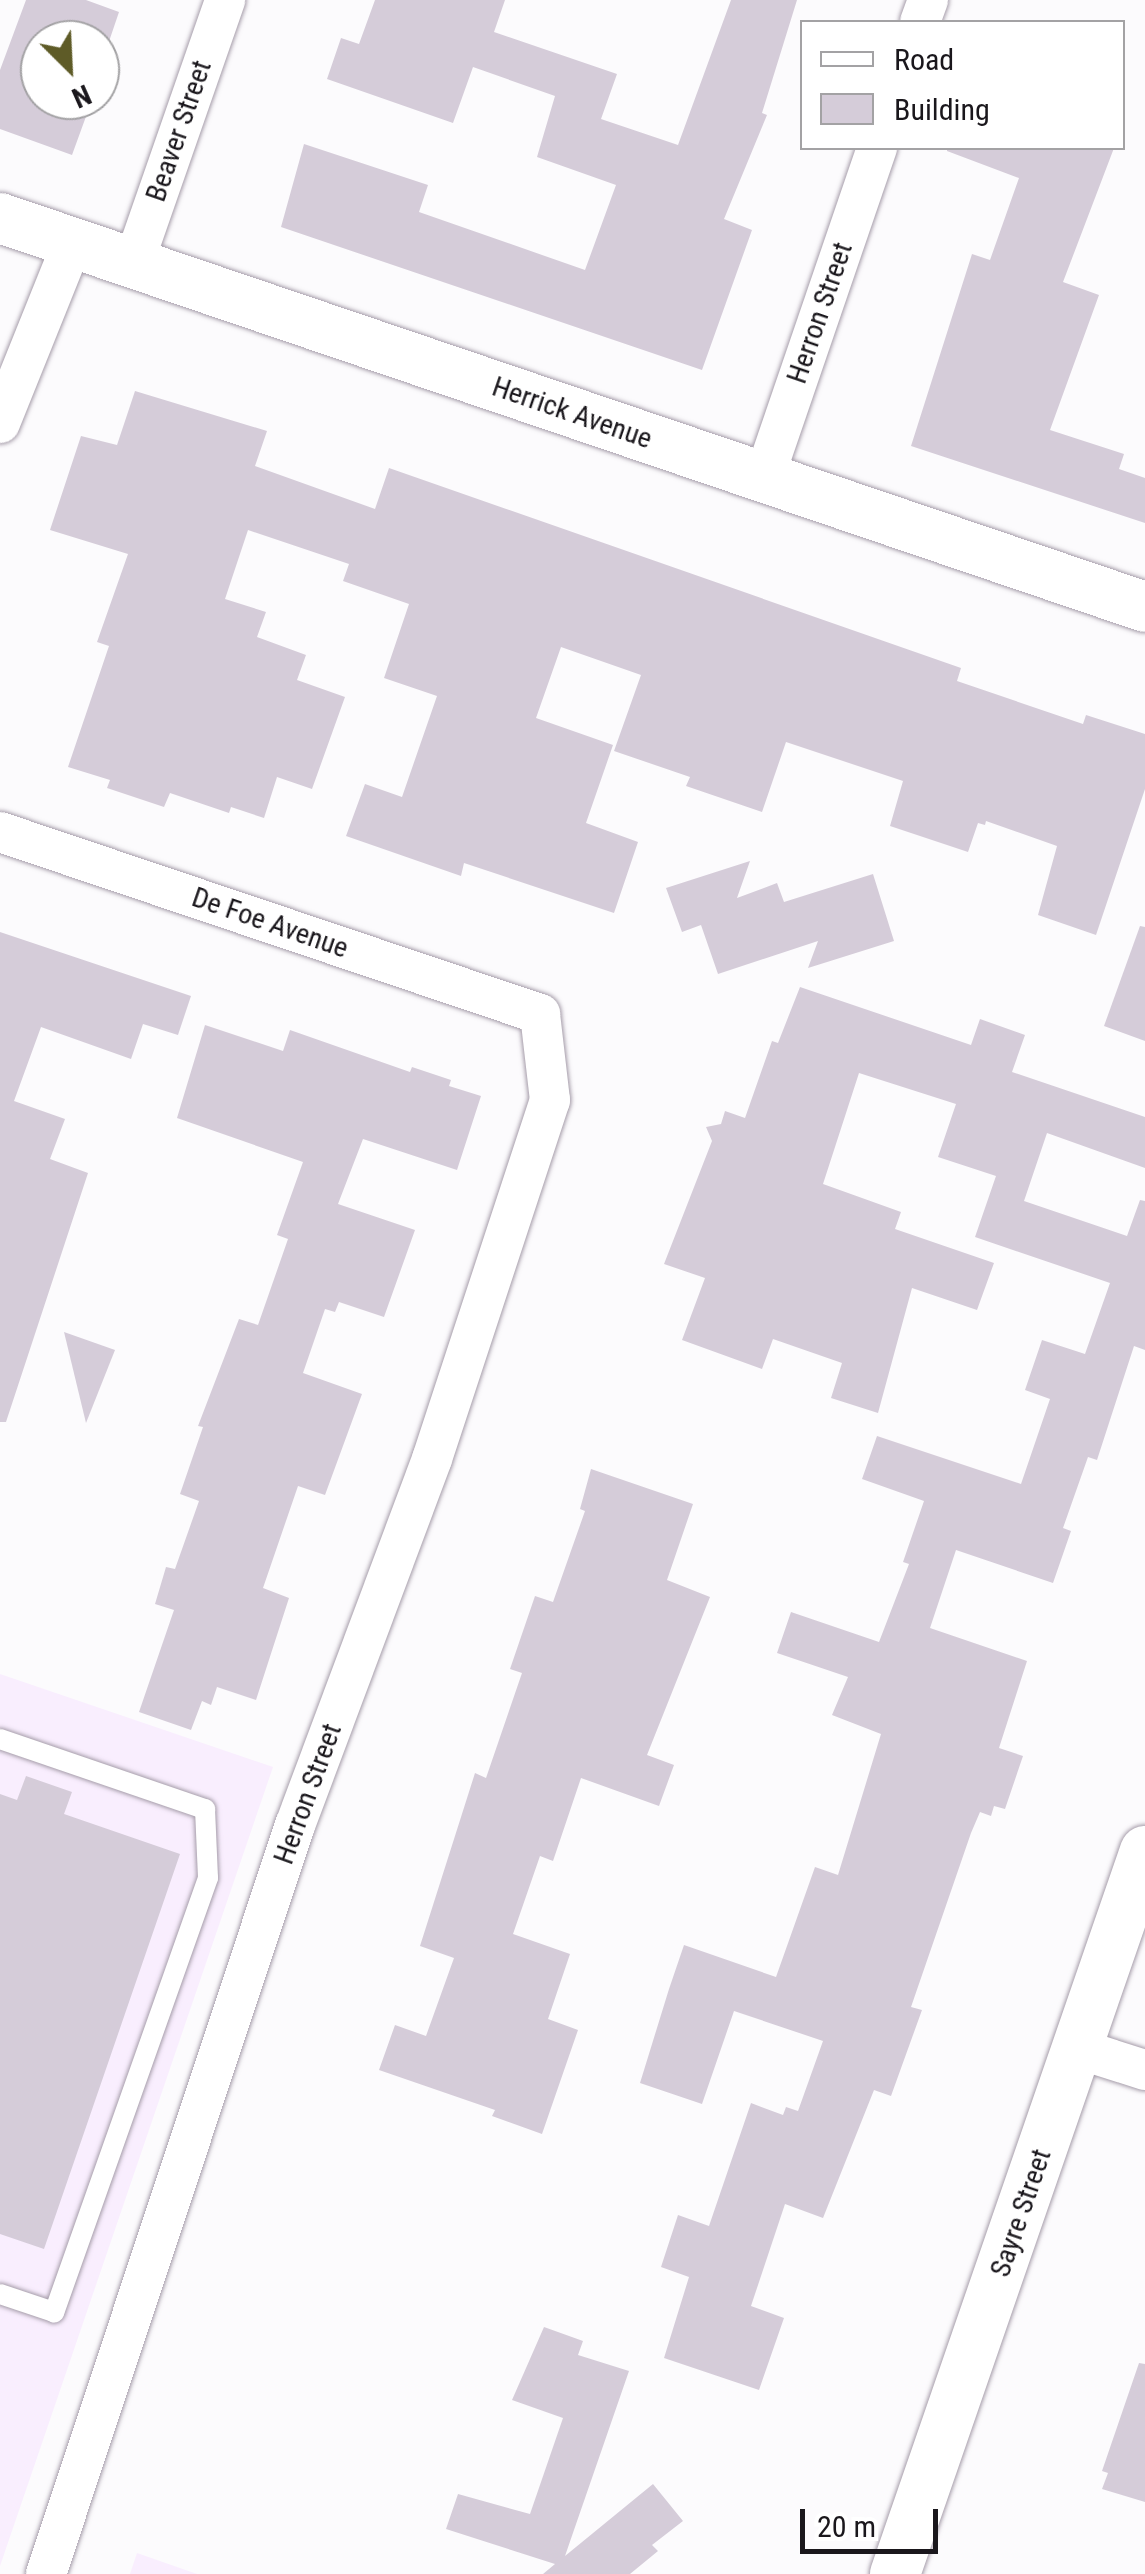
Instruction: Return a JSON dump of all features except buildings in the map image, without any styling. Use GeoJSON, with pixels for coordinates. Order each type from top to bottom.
{"type":"FeatureCollection","features":[{"type":"Feature","properties":{"kind":"street","name":"Beaver Street"},"geometry":{"type":"LineString","coordinates":[[134,262],[224,0]]}},
{"type":"Feature","properties":{"kind":"street","name":"Herron Street"},"geometry":{"type":"LineString","coordinates":[[764,478],[876,150]]}},
{"type":"Feature","properties":{"kind":"street","name":"Herrick Avenue"},"geometry":{"type":"LineString","coordinates":[[0,218],[1145,607]]}},
{"type":"Feature","properties":{"kind":"street"},"geometry":{"type":"LineString","coordinates":[[0,422],[72,244]]}},
{"type":"Feature","properties":{"kind":"street","name":"De Foe Avenue"},"geometry":{"type":"LineString","coordinates":[[0,832],[540,1014]]}},
{"type":"Feature","properties":{"kind":"street","name":"Herron Street"},"geometry":{"type":"LineString","coordinates":[[46,2574],[295,1826],[432,1459],[550,1100],[540,1014]]}},
{"type":"Feature","properties":{"kind":"street","name":"Sayre Street"},"geometry":{"type":"LineString","coordinates":[[895,2574],[1145,1851]]}},
{"type":"Feature","properties":{"kind":"street"},"geometry":{"type":"LineString","coordinates":[[1078,2048],[1145,2070]]}},
{"type":"Feature","properties":{"kind":"lane"},"geometry":{"type":"LineString","coordinates":[[0,1740],[205,1809],[208,1878],[54,2312],[0,2294]]}},
{"type":"Feature","properties":{"kind":"shaded area"},"geometry":{"type":"Polygon","coordinates":[[[0,1674],[273,1767],[0,2566],[0,1674]]]}},
{"type":"Feature","properties":{"kind":"shaded area"},"geometry":{"type":"Polygon","coordinates":[[[137,2553],[197,2574],[130,2574],[137,2553]]]}}]}
